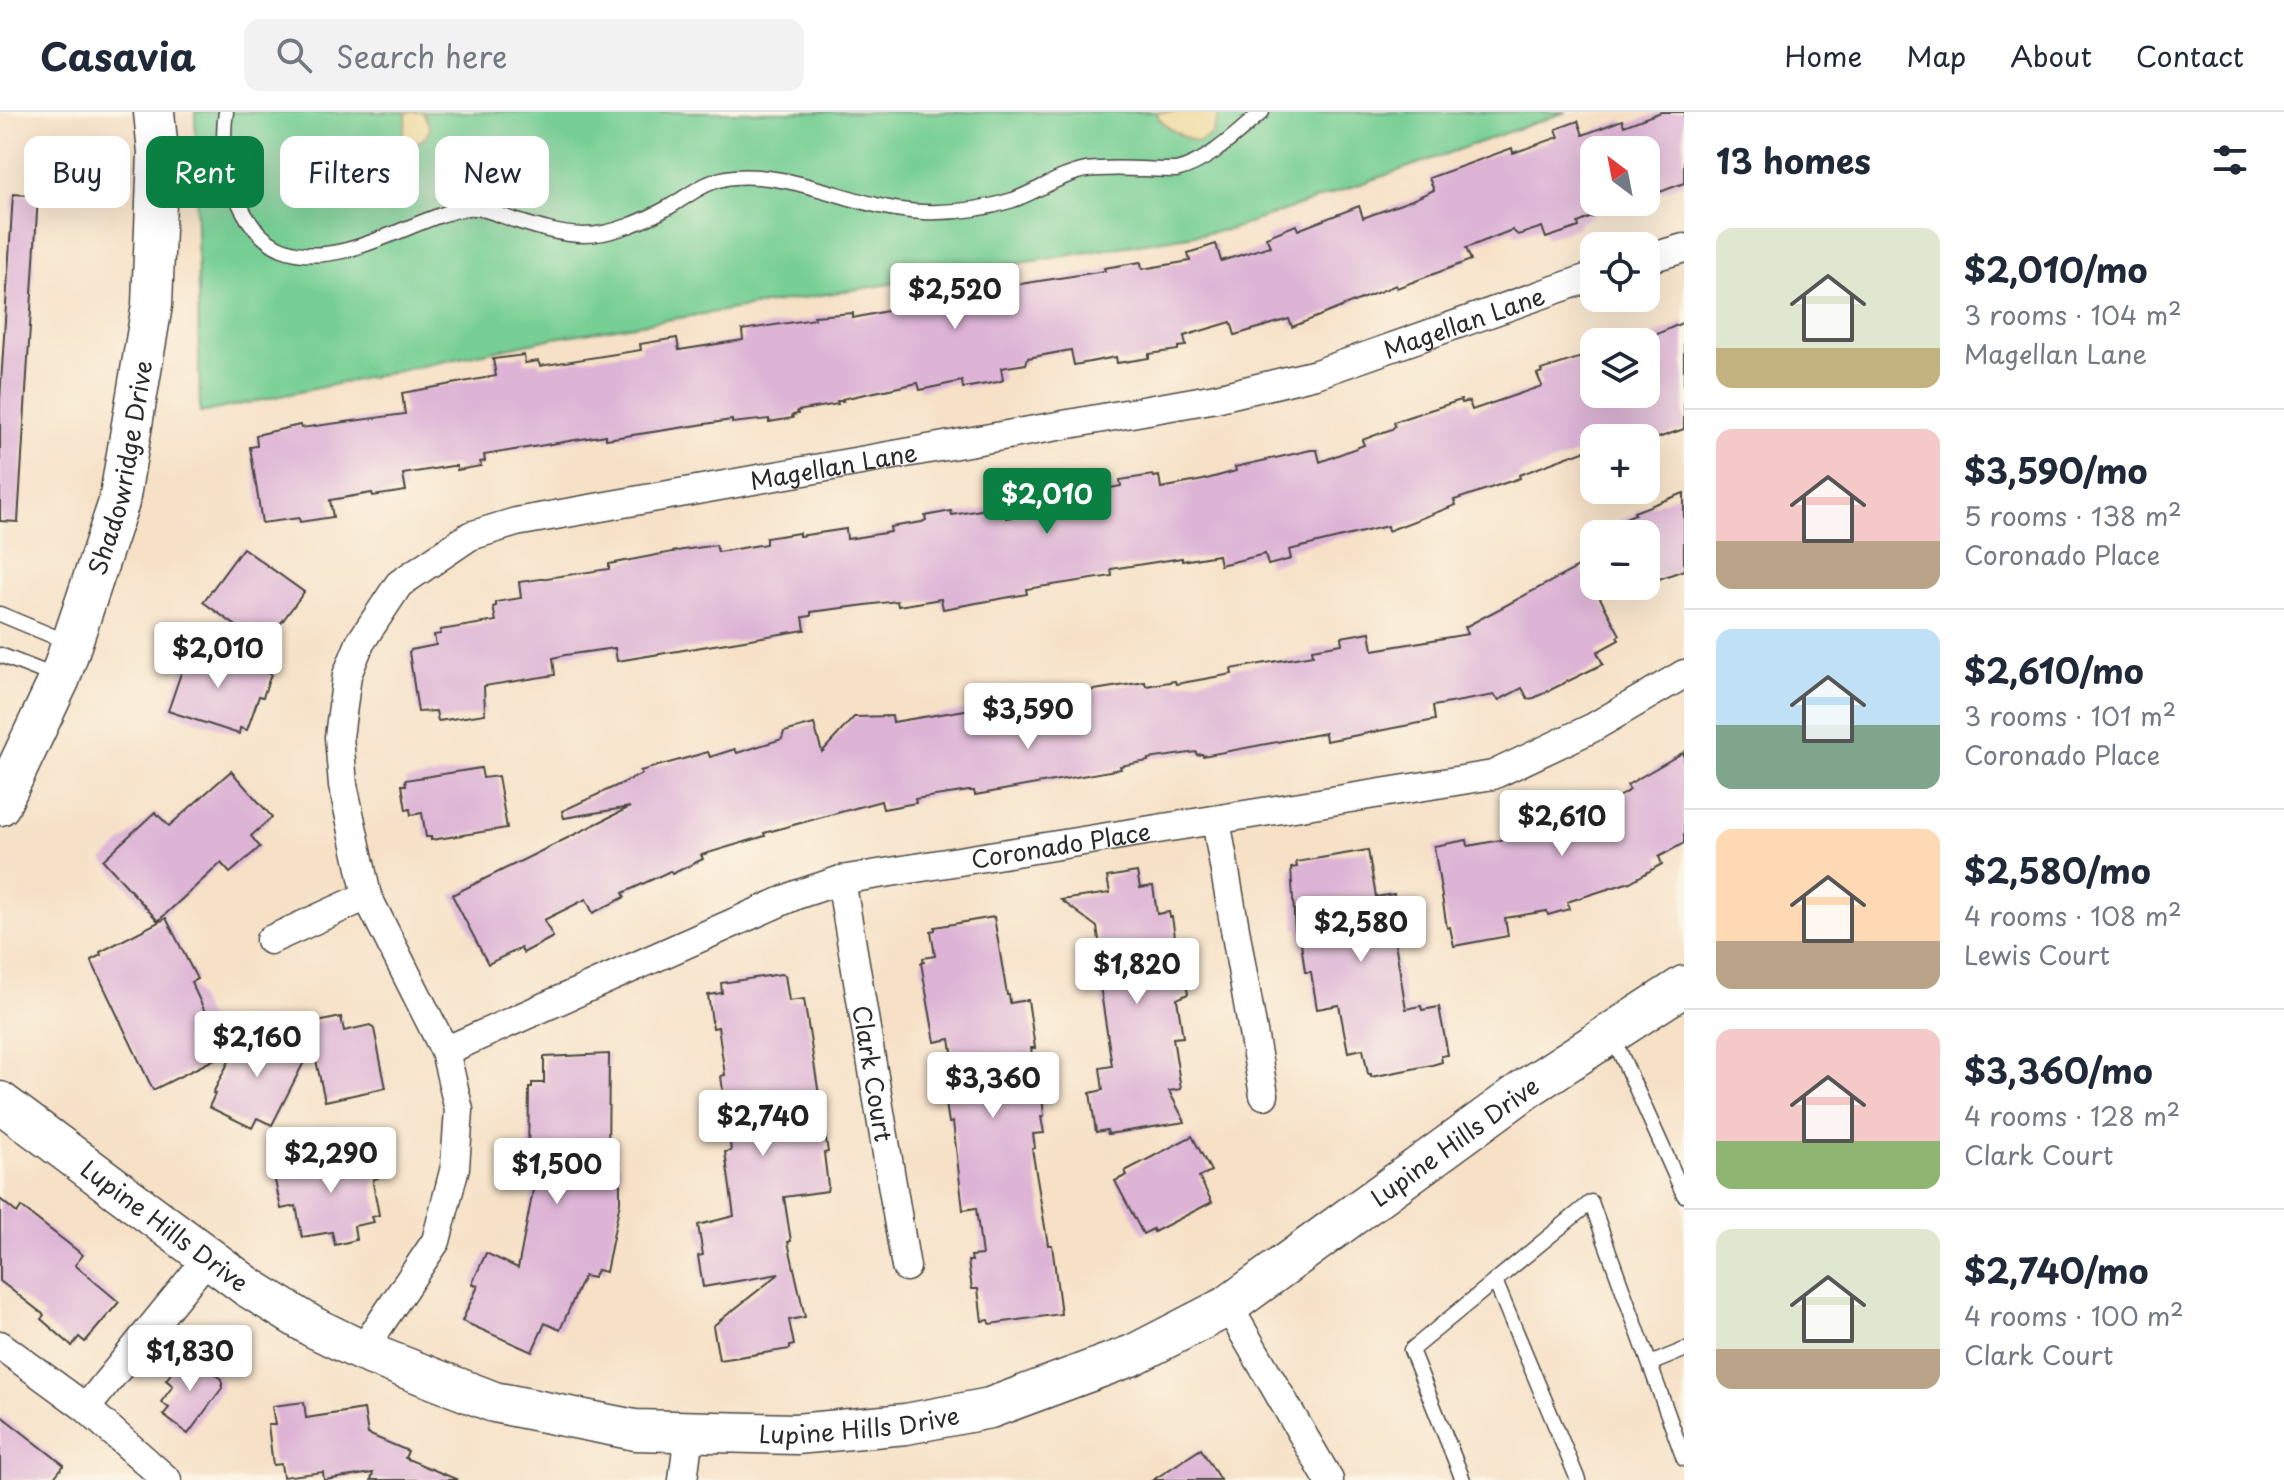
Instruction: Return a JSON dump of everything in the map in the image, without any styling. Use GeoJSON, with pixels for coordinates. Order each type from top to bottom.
{"type":"FeatureCollection","features":[{"type":"Feature","properties":{"kind":"street","name":"Shadowridge Drive"},"geometry":{"type":"LineString","coordinates":[[0,805],[66,661],[119,502],[152,305],[158,152],[154,112]]}},
{"type":"Feature","properties":{"kind":"street"},"geometry":{"type":"LineString","coordinates":[[1660,255],[1684,248]]}},
{"type":"Feature","properties":{"kind":"street","name":"Magellan Lane"},"geometry":{"type":"LineString","coordinates":[[362,1351],[436,1241],[455,1167],[459,1110],[445,1051],[367,896],[343,785],[339,737],[347,675],[360,643],[399,584],[470,536],[516,522],[1216,398],[1316,374],[1580,281]]}},
{"type":"Feature","properties":{"kind":"street","name":"Coronado Place"},"geometry":{"type":"LineString","coordinates":[[445,1051],[796,895],[841,880],[1493,775],[1592,728],[1684,674]]}},
{"type":"Feature","properties":{"kind":"street"},"geometry":{"type":"LineString","coordinates":[[1216,820],[1264,1095]]}},
{"type":"Feature","properties":{"kind":"street","name":"Clark Court"},"geometry":{"type":"LineString","coordinates":[[841,880],[906,1267]]}},
{"type":"Feature","properties":{"kind":"street"},"geometry":{"type":"LineString","coordinates":[[270,940],[367,896]]}},
{"type":"Feature","properties":{"kind":"street","name":"Lupine Hills Drive"},"geometry":{"type":"LineString","coordinates":[[0,1102],[207,1259],[278,1307],[362,1351],[494,1402],[635,1430],[796,1434],[906,1424],[990,1408],[1133,1355],[1228,1306],[1527,1088],[1611,1033],[1680,993]]}},
{"type":"Feature","properties":{"kind":"street"},"geometry":{"type":"LineString","coordinates":[[86,1408],[207,1259]]}},
{"type":"Feature","properties":{"kind":"street"},"geometry":{"type":"LineString","coordinates":[[1228,1306],[1329,1480]]}},
{"type":"Feature","properties":{"kind":"street"},"geometry":{"type":"LineString","coordinates":[[0,1345],[86,1408],[167,1480]]}},
{"type":"Feature","properties":{"kind":"street"},"geometry":{"type":"LineString","coordinates":[[683,1480],[689,1433]]}},
{"type":"Feature","properties":{"kind":"lane"},"geometry":{"type":"LineString","coordinates":[[226,112],[224,143],[237,200],[262,236],[279,248],[299,254],[332,252],[449,214],[478,208],[548,230],[583,235],[601,233],[667,208],[703,184],[733,177],[776,178],[860,202],[898,209],[923,212],[967,210],[1014,199],[1085,170],[1176,170],[1187,167],[1212,152],[1262,112]]}},
{"type":"Feature","properties":{"kind":"lane"},"geometry":{"type":"LineString","coordinates":[[0,614],[66,661]]}},
{"type":"Feature","properties":{"kind":"lane"},"geometry":{"type":"LineString","coordinates":[[0,655],[66,661]]}},
{"type":"Feature","properties":{"kind":"lane"},"geometry":{"type":"LineString","coordinates":[[1611,1033],[1684,1195]]}},
{"type":"Feature","properties":{"kind":"lane"},"geometry":{"type":"LineString","coordinates":[[1463,1480],[1411,1350],[1591,1202],[1684,1459]]}},
{"type":"Feature","properties":{"kind":"lane"},"geometry":{"type":"LineString","coordinates":[[1495,1281],[1578,1480]]}},
{"type":"Feature","properties":{"kind":"lane"},"geometry":{"type":"LineString","coordinates":[[1650,1364],[1684,1350]]}},
{"type":"Feature","properties":{"kind":"green space"},"geometry":{"type":"Polygon","coordinates":[[[195,112],[1566,112],[1232,229],[554,338],[200,413],[197,208],[264,208],[264,136],[195,136],[195,112]]]}},
{"type":"Feature","properties":{"kind":"sand"},"geometry":{"type":"Polygon","coordinates":[[[406,112],[423,112],[430,127],[427,135],[419,141],[419,136],[403,136],[406,112]]]}},
{"type":"Feature","properties":{"kind":"sand"},"geometry":{"type":"Polygon","coordinates":[[[1158,112],[1220,112],[1212,134],[1199,142],[1171,129],[1158,117],[1158,112]]]}},
{"type":"Feature","properties":{"kind":"building"},"geometry":{"type":"Polygon","coordinates":[[[1661,112],[1684,112],[1684,183],[1660,192],[1660,136],[1580,136],[1580,216],[1594,216],[1578,223],[1579,227],[1546,238],[1542,227],[1518,235],[1512,230],[1466,248],[1471,260],[1397,288],[1396,285],[1292,327],[1289,319],[1235,335],[1231,322],[1184,336],[1186,346],[1149,354],[1149,358],[1117,363],[1116,357],[1074,365],[1071,350],[1028,358],[1026,364],[1001,368],[1003,380],[998,382],[963,388],[962,381],[920,390],[918,383],[842,399],[837,401],[838,404],[797,411],[793,418],[769,422],[769,419],[732,423],[732,420],[606,439],[606,435],[484,455],[485,461],[480,462],[481,466],[457,470],[457,466],[452,466],[403,474],[406,491],[330,500],[333,517],[262,523],[250,447],[257,446],[256,435],[300,425],[301,428],[405,414],[402,393],[496,376],[493,359],[524,355],[525,363],[538,361],[540,366],[641,350],[640,344],[677,338],[679,350],[743,340],[742,330],[815,319],[814,316],[853,313],[853,318],[974,291],[1105,271],[1104,268],[1141,262],[1142,269],[1190,261],[1188,253],[1216,244],[1221,261],[1270,246],[1266,237],[1296,225],[1298,230],[1359,206],[1363,218],[1412,200],[1434,190],[1429,178],[1512,148],[1513,153],[1559,137],[1556,129],[1578,121],[1583,135],[1622,120],[1624,126],[1661,112]]]}},
{"type":"Feature","properties":{"kind":"building"},"geometry":{"type":"Polygon","coordinates":[[[13,194],[24,195],[24,208],[37,208],[18,522],[0,521],[0,400],[13,194]]]}},
{"type":"Feature","properties":{"kind":"building"},"geometry":{"type":"Polygon","coordinates":[[[1684,322],[1684,429],[1660,437],[1660,424],[1580,424],[1580,452],[1519,475],[1520,478],[1454,500],[1456,505],[1388,531],[1387,526],[1289,550],[1291,559],[1268,565],[1265,554],[1220,565],[1218,555],[1182,561],[1182,558],[1111,569],[1112,576],[1026,589],[1027,594],[943,609],[941,599],[898,606],[897,601],[811,612],[811,616],[803,617],[805,630],[617,661],[615,648],[565,655],[553,658],[555,675],[484,686],[485,714],[438,721],[436,711],[418,712],[409,652],[436,645],[434,635],[441,634],[440,630],[496,621],[493,607],[496,602],[521,598],[519,582],[609,569],[609,564],[683,550],[716,545],[718,552],[766,544],[766,538],[799,533],[799,536],[846,529],[847,539],[891,532],[890,527],[922,522],[926,520],[925,516],[951,511],[952,515],[998,507],[999,510],[1004,508],[1006,518],[1075,507],[1073,495],[1121,486],[1120,480],[1159,476],[1161,488],[1203,480],[1236,471],[1235,467],[1311,450],[1317,450],[1320,462],[1364,445],[1362,440],[1392,429],[1394,422],[1408,417],[1461,400],[1462,403],[1469,401],[1472,410],[1542,386],[1537,374],[1541,370],[1580,357],[1580,408],[1660,408],[1660,333],[1684,322]]]}},
{"type":"Feature","properties":{"kind":"building"},"geometry":{"type":"Polygon","coordinates":[[[1684,493],[1684,570],[1660,579],[1660,520],[1621,520],[1684,493]]]}},
{"type":"Feature","properties":{"kind":"building"},"geometry":{"type":"Polygon","coordinates":[[[243,548],[304,592],[264,646],[203,602],[243,548]]]}},
{"type":"Feature","properties":{"kind":"building"},"geometry":{"type":"Polygon","coordinates":[[[1580,566],[1580,600],[1601,600],[1620,635],[1617,637],[1619,640],[1597,652],[1603,664],[1534,698],[1528,699],[1522,688],[1499,700],[1494,695],[1433,706],[1435,720],[1326,741],[1325,733],[1203,756],[1196,752],[1148,759],[1120,766],[1121,769],[975,795],[974,791],[969,791],[915,799],[916,803],[883,809],[881,801],[764,833],[765,836],[701,855],[703,859],[623,893],[625,897],[593,913],[586,899],[544,920],[553,937],[523,953],[521,948],[488,964],[452,895],[630,807],[564,818],[562,811],[642,774],[640,771],[708,752],[710,757],[735,749],[737,753],[782,739],[784,732],[814,724],[822,752],[854,717],[892,716],[893,722],[989,706],[990,711],[1017,709],[1076,699],[1075,693],[1145,682],[1146,686],[1175,681],[1176,684],[1232,674],[1231,669],[1313,655],[1312,649],[1342,644],[1341,637],[1370,632],[1373,650],[1468,634],[1465,627],[1580,566]]]}},
{"type":"Feature","properties":{"kind":"building"},"geometry":{"type":"Polygon","coordinates":[[[191,644],[271,674],[247,730],[240,728],[239,734],[168,711],[191,644]]]}},
{"type":"Feature","properties":{"kind":"building"},"geometry":{"type":"Polygon","coordinates":[[[1684,752],[1684,843],[1659,857],[1662,864],[1630,882],[1567,902],[1569,909],[1548,915],[1547,911],[1505,918],[1508,936],[1454,946],[1450,927],[1447,928],[1434,846],[1467,840],[1468,846],[1523,836],[1522,832],[1583,817],[1630,790],[1627,785],[1684,752]]]}},
{"type":"Feature","properties":{"kind":"building"},"geometry":{"type":"Polygon","coordinates":[[[481,768],[483,778],[498,776],[507,828],[431,840],[431,837],[426,837],[422,813],[411,815],[410,809],[406,810],[402,785],[406,785],[405,780],[481,768]]]}},
{"type":"Feature","properties":{"kind":"building"},"geometry":{"type":"Polygon","coordinates":[[[231,771],[272,817],[251,836],[260,847],[230,873],[221,863],[158,921],[103,860],[155,812],[169,826],[231,771]]]}},
{"type":"Feature","properties":{"kind":"building"},"geometry":{"type":"Polygon","coordinates":[[[1368,850],[1376,897],[1394,894],[1397,917],[1391,918],[1406,1009],[1439,1007],[1448,1055],[1441,1056],[1442,1062],[1432,1065],[1371,1077],[1363,1049],[1348,1052],[1339,1005],[1317,1009],[1311,972],[1305,972],[1299,928],[1295,929],[1291,868],[1297,867],[1296,862],[1368,850]]]}},
{"type":"Feature","properties":{"kind":"building"},"geometry":{"type":"Polygon","coordinates":[[[1137,872],[1140,888],[1153,886],[1157,914],[1169,912],[1172,917],[1180,969],[1183,969],[1188,994],[1177,999],[1183,1037],[1173,1038],[1181,1089],[1169,1091],[1185,1122],[1108,1134],[1107,1130],[1096,1132],[1090,1093],[1103,1090],[1100,1068],[1112,1066],[1099,979],[1105,978],[1097,927],[1061,900],[1110,893],[1107,877],[1137,872]]]}},
{"type":"Feature","properties":{"kind":"building"},"geometry":{"type":"Polygon","coordinates":[[[994,917],[1010,1003],[1028,1000],[1035,1048],[1031,1048],[1044,1116],[1041,1117],[1044,1133],[1033,1134],[1035,1148],[1032,1149],[1048,1245],[1052,1245],[1061,1314],[990,1324],[989,1320],[982,1321],[978,1289],[972,1289],[968,1261],[972,1261],[971,1256],[982,1255],[976,1208],[963,1210],[953,1122],[949,1123],[944,1090],[958,1088],[950,1039],[935,1042],[921,963],[924,962],[923,958],[935,956],[931,931],[935,927],[994,917]]]}},
{"type":"Feature","properties":{"kind":"building"},"geometry":{"type":"Polygon","coordinates":[[[166,918],[197,979],[191,982],[225,1054],[153,1090],[91,960],[101,955],[100,952],[166,918]]]}},
{"type":"Feature","properties":{"kind":"building"},"geometry":{"type":"Polygon","coordinates":[[[785,975],[789,1001],[804,999],[828,1152],[824,1153],[828,1186],[827,1191],[784,1197],[791,1241],[788,1242],[805,1317],[789,1320],[794,1345],[790,1349],[719,1360],[713,1326],[779,1274],[703,1287],[698,1256],[703,1255],[698,1225],[734,1216],[725,1152],[731,1151],[721,1076],[725,1075],[718,1027],[713,1028],[708,995],[722,993],[721,983],[785,975]]]}},
{"type":"Feature","properties":{"kind":"building"},"geometry":{"type":"Polygon","coordinates":[[[341,1017],[344,1031],[370,1025],[374,1029],[386,1088],[325,1101],[308,1024],[341,1017]]]}},
{"type":"Feature","properties":{"kind":"building"},"geometry":{"type":"Polygon","coordinates":[[[245,1029],[254,1029],[307,1056],[272,1125],[257,1118],[252,1128],[209,1107],[245,1029]]]}},
{"type":"Feature","properties":{"kind":"building"},"geometry":{"type":"Polygon","coordinates":[[[609,1054],[608,1163],[620,1164],[620,1202],[606,1272],[597,1270],[593,1278],[584,1276],[560,1330],[545,1323],[532,1352],[462,1321],[478,1286],[472,1284],[486,1253],[518,1268],[539,1160],[528,1160],[529,1088],[532,1088],[532,1083],[544,1083],[544,1057],[609,1054]]]}},
{"type":"Feature","properties":{"kind":"building"},"geometry":{"type":"Polygon","coordinates":[[[1192,1136],[1211,1171],[1199,1177],[1212,1202],[1154,1232],[1153,1229],[1143,1234],[1115,1181],[1127,1175],[1125,1171],[1192,1136]]]}},
{"type":"Feature","properties":{"kind":"building"},"geometry":{"type":"Polygon","coordinates":[[[368,1150],[369,1155],[373,1154],[378,1178],[373,1183],[379,1215],[372,1217],[374,1222],[354,1226],[356,1240],[335,1245],[332,1232],[302,1237],[296,1206],[281,1209],[273,1171],[368,1150]]]}},
{"type":"Feature","properties":{"kind":"building"},"geometry":{"type":"Polygon","coordinates":[[[0,1199],[17,1213],[21,1207],[83,1255],[75,1265],[119,1302],[85,1342],[79,1337],[72,1346],[41,1319],[44,1315],[0,1281],[0,1199]]]}},
{"type":"Feature","properties":{"kind":"building"},"geometry":{"type":"Polygon","coordinates":[[[187,1353],[222,1379],[222,1388],[188,1434],[163,1415],[169,1408],[161,1402],[173,1386],[166,1380],[187,1353]]]}},
{"type":"Feature","properties":{"kind":"building"},"geometry":{"type":"Polygon","coordinates":[[[304,1402],[306,1418],[364,1409],[368,1434],[408,1451],[405,1458],[458,1480],[371,1480],[373,1473],[324,1480],[323,1472],[283,1477],[281,1464],[273,1465],[268,1425],[275,1425],[272,1406],[304,1402]]]}},
{"type":"Feature","properties":{"kind":"building"},"geometry":{"type":"Polygon","coordinates":[[[0,1415],[64,1465],[52,1480],[0,1480],[0,1415]]]}},
{"type":"Feature","properties":{"kind":"building"},"geometry":{"type":"Polygon","coordinates":[[[1201,1449],[1220,1480],[1153,1480],[1201,1449]]]}}]}
